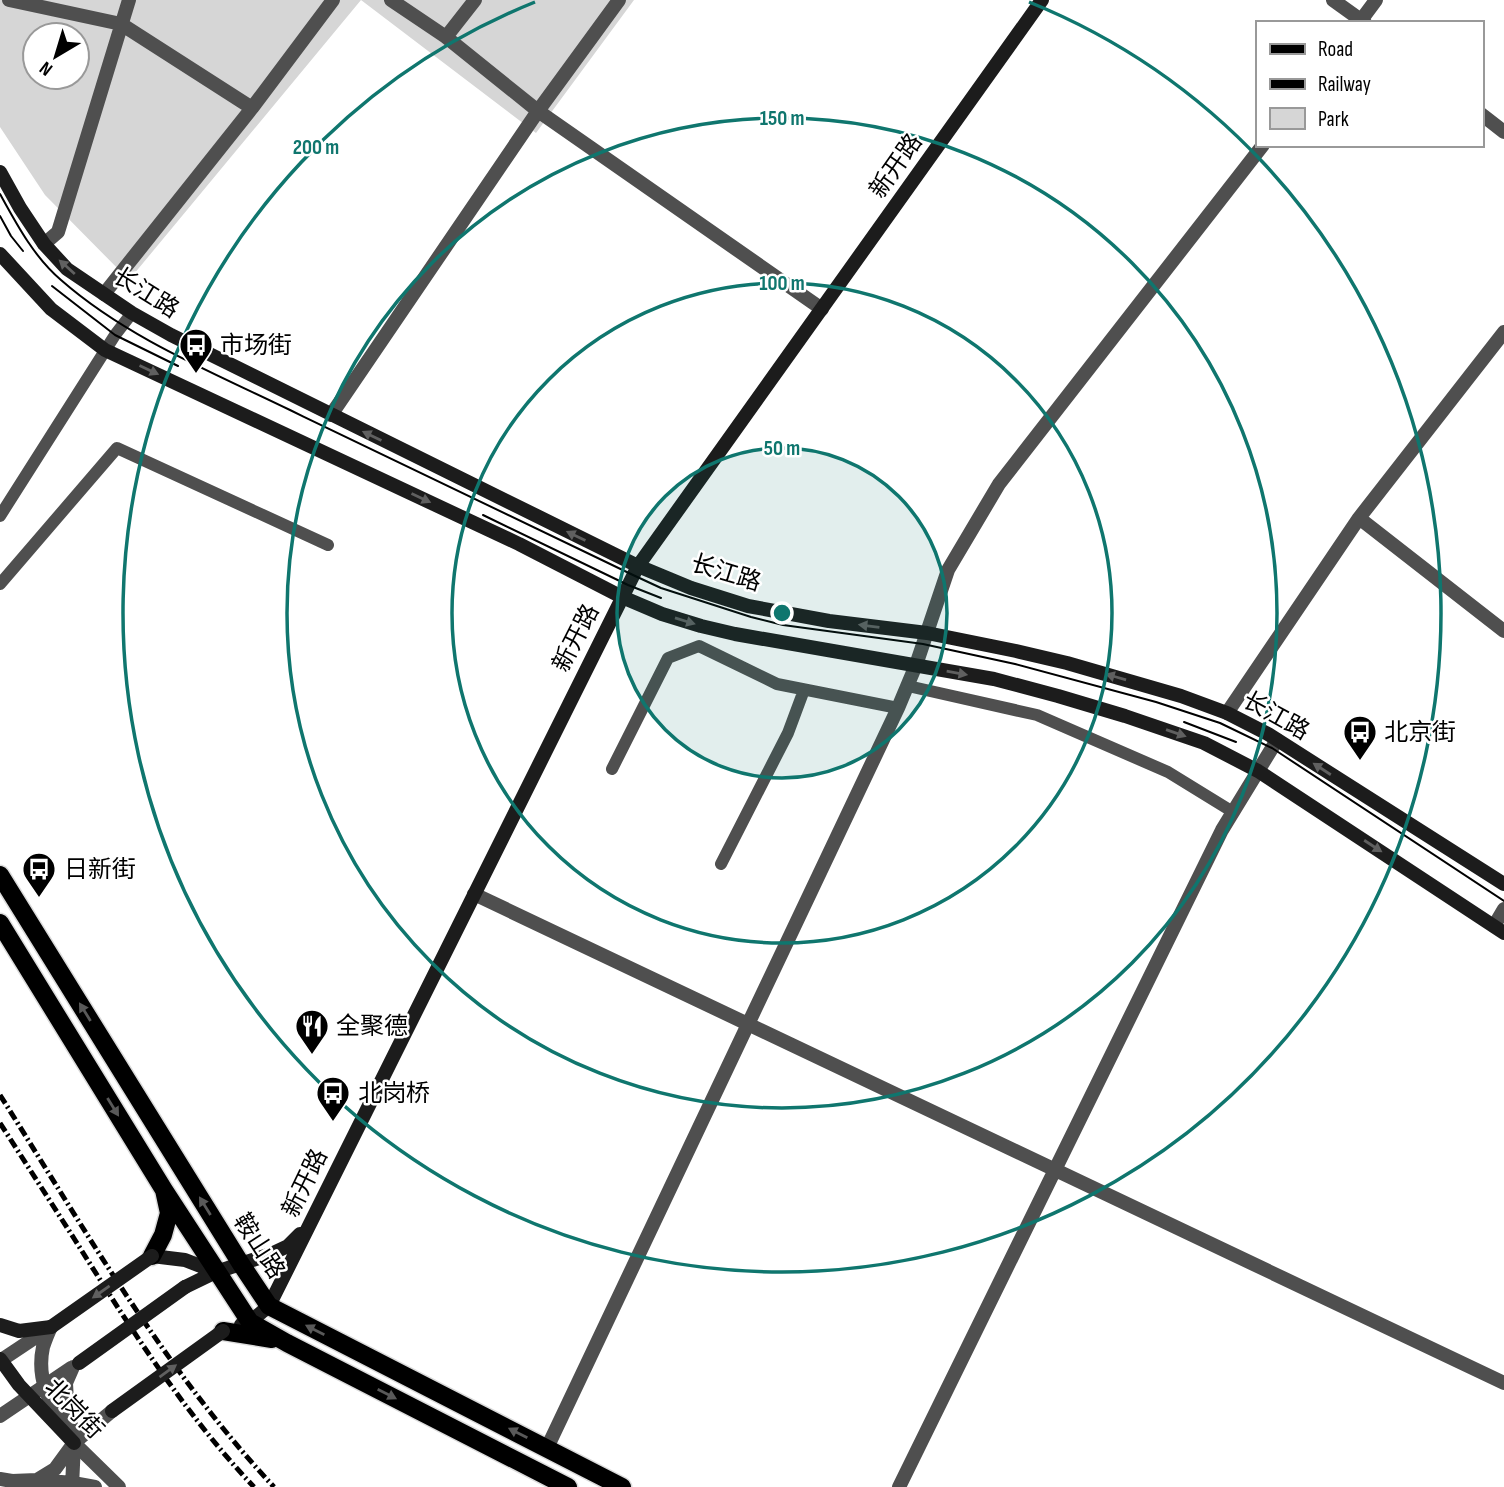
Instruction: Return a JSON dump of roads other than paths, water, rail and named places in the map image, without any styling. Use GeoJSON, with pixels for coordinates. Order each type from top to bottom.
{"type":"FeatureCollection","features":[{"type":"Feature","properties":{"kind":"main road","name":"新开路"},"geometry":{"type":"LineString","coordinates":[[223,1331],[250,1322],[269,1306],[638,566],[1042,0]]}},
{"type":"Feature","properties":{"kind":"main road","name":"长江路"},"geometry":{"type":"LineString","coordinates":[[0,172],[44,244],[67,269],[132,313],[171,335],[638,566],[691,588],[748,606],[829,621],[927,633],[1066,663],[1181,696],[1227,713],[1277,740],[1504,884]]}},
{"type":"Feature","properties":{"kind":"main road"},"geometry":{"type":"LineString","coordinates":[[0,254],[51,309],[105,350],[519,544],[622,597],[663,614],[712,629],[994,679],[1098,708],[1204,743],[1258,771],[1499,930]]}},
{"type":"Feature","properties":{"kind":"main road","name":"鞍山路"},"geometry":{"type":"LineString","coordinates":[[0,874],[269,1306],[622,1487]]}},
{"type":"Feature","properties":{"kind":"main road"},"geometry":{"type":"LineString","coordinates":[[0,923],[164,1190],[169,1213],[163,1235],[152,1256],[51,1327],[19,1331],[0,1325]]}},
{"type":"Feature","properties":{"kind":"main road","name":"鞍山路"},"geometry":{"type":"LineString","coordinates":[[164,1190],[250,1322],[568,1487]]}},
{"type":"Feature","properties":{"kind":"main road"},"geometry":{"type":"LineString","coordinates":[[76,1365],[185,1287],[216,1272],[288,1246],[310,1222]]}},
{"type":"Feature","properties":{"kind":"main road"},"geometry":{"type":"LineString","coordinates":[[152,1256],[185,1259],[216,1272]]}},
{"type":"Feature","properties":{"kind":"main road"},"geometry":{"type":"LineString","coordinates":[[112,1411],[223,1331],[287,1343]]}},
{"type":"Feature","properties":{"kind":"main road","name":"北岗街"},"geometry":{"type":"LineString","coordinates":[[0,1360],[75,1443]]}},
{"type":"Feature","properties":{"kind":"street"},"geometry":{"type":"LineString","coordinates":[[9,0],[121,24],[252,108]]}},
{"type":"Feature","properties":{"kind":"street"},"geometry":{"type":"LineString","coordinates":[[44,244],[58,232],[129,0]]}},
{"type":"Feature","properties":{"kind":"street"},"geometry":{"type":"LineString","coordinates":[[104,294],[252,108],[333,0]]}},
{"type":"Feature","properties":{"kind":"street"},"geometry":{"type":"LineString","coordinates":[[391,0],[446,37],[538,111],[822,309]]}},
{"type":"Feature","properties":{"kind":"street"},"geometry":{"type":"LineString","coordinates":[[446,37],[475,0]]}},
{"type":"Feature","properties":{"kind":"street"},"geometry":{"type":"LineString","coordinates":[[331,415],[538,111],[619,0]]}},
{"type":"Feature","properties":{"kind":"street"},"geometry":{"type":"LineString","coordinates":[[1334,0],[1361,21]]}},
{"type":"Feature","properties":{"kind":"street"},"geometry":{"type":"LineString","coordinates":[[1363,21],[1376,0]]}},
{"type":"Feature","properties":{"kind":"street"},"geometry":{"type":"LineString","coordinates":[[1483,116],[1504,132]]}},
{"type":"Feature","properties":{"kind":"street"},"geometry":{"type":"LineString","coordinates":[[547,1448],[898,708],[916,665],[948,570],[999,484],[1261,147]]}},
{"type":"Feature","properties":{"kind":"street"},"geometry":{"type":"LineString","coordinates":[[1227,713],[1359,518],[1504,332]]}},
{"type":"Feature","properties":{"kind":"street"},"geometry":{"type":"LineString","coordinates":[[1359,518],[1504,631]]}},
{"type":"Feature","properties":{"kind":"street"},"geometry":{"type":"LineString","coordinates":[[899,1487],[1222,830],[1277,740]]}},
{"type":"Feature","properties":{"kind":"street"},"geometry":{"type":"LineString","coordinates":[[474,894],[1504,1383]]}},
{"type":"Feature","properties":{"kind":"street"},"geometry":{"type":"LineString","coordinates":[[1499,930],[1504,909]]}},
{"type":"Feature","properties":{"kind":"street"},"geometry":{"type":"LineString","coordinates":[[0,1360],[51,1327]]}},
{"type":"Feature","properties":{"kind":"street"},"geometry":{"type":"LineString","coordinates":[[51,1327],[43,1348],[43,1387],[52,1407],[75,1443]]}},
{"type":"Feature","properties":{"kind":"street"},"geometry":{"type":"LineString","coordinates":[[0,1416],[76,1365]]}},
{"type":"Feature","properties":{"kind":"street"},"geometry":{"type":"LineString","coordinates":[[73,1485],[75,1443],[66,1383],[76,1365]]}},
{"type":"Feature","properties":{"kind":"street"},"geometry":{"type":"LineString","coordinates":[[37,1480],[55,1469],[75,1443],[112,1411]]}},
{"type":"Feature","properties":{"kind":"street","name":"北岗街"},"geometry":{"type":"LineString","coordinates":[[75,1443],[119,1487]]}},
{"type":"Feature","properties":{"kind":"street"},"geometry":{"type":"LineString","coordinates":[[0,1479],[37,1480],[95,1487]]}},
{"type":"Feature","properties":{"kind":"lane"},"geometry":{"type":"LineString","coordinates":[[0,516],[121,325],[132,313]]}},
{"type":"Feature","properties":{"kind":"lane"},"geometry":{"type":"LineString","coordinates":[[0,584],[117,448],[328,545]]}},
{"type":"Feature","properties":{"kind":"lane"},"geometry":{"type":"LineString","coordinates":[[611,769],[668,658],[699,646],[777,684],[898,708]]}},
{"type":"Feature","properties":{"kind":"lane"},"geometry":{"type":"LineString","coordinates":[[908,686],[1037,715],[1168,772],[1233,811]]}},
{"type":"Feature","properties":{"kind":"lane"},"geometry":{"type":"LineString","coordinates":[[722,864],[788,733],[804,690]]}},
{"type":"Feature","properties":{"kind":"tram line"},"geometry":{"type":"LineString","coordinates":[[0,194],[27,240],[51,271],[87,301],[142,337],[633,575],[661,588],[751,617],[783,625],[923,644],[1015,664],[1156,702],[1220,723],[1272,748],[1504,901]]}},
{"type":"Feature","properties":{"kind":"tram line"},"geometry":{"type":"LineString","coordinates":[[0,216],[23,251]]}},
{"type":"Feature","properties":{"kind":"tram line"},"geometry":{"type":"LineString","coordinates":[[52,286],[115,335],[178,366]]}},
{"type":"Feature","properties":{"kind":"tram line"},"geometry":{"type":"LineString","coordinates":[[483,515],[628,585],[661,598]]}},
{"type":"Feature","properties":{"kind":"tram line"},"geometry":{"type":"LineString","coordinates":[[1184,722],[1236,742]]}},
{"type":"Feature","properties":{"kind":"railway"},"geometry":{"type":"LineString","coordinates":[[0,1095],[95,1248],[162,1347],[234,1442],[274,1487]]}},
{"type":"Feature","properties":{"kind":"railway"},"geometry":{"type":"LineString","coordinates":[[0,1123],[158,1368],[228,1459],[254,1487]]}},
{"type":"Feature","properties":{"kind":"place","name":"市场街"},"geometry":{"type":"Point","coordinates":[196,375]}},
{"type":"Feature","properties":{"kind":"place","name":"北京街"},"geometry":{"type":"Point","coordinates":[1360,762]}},
{"type":"Feature","properties":{"kind":"place","name":"日新街"},"geometry":{"type":"Point","coordinates":[39,899]}},
{"type":"Feature","properties":{"kind":"place","name":"全聚德"},"geometry":{"type":"Point","coordinates":[312,1056]}},
{"type":"Feature","properties":{"kind":"place","name":"北岗桥"},"geometry":{"type":"Point","coordinates":[333,1123]}}]}
